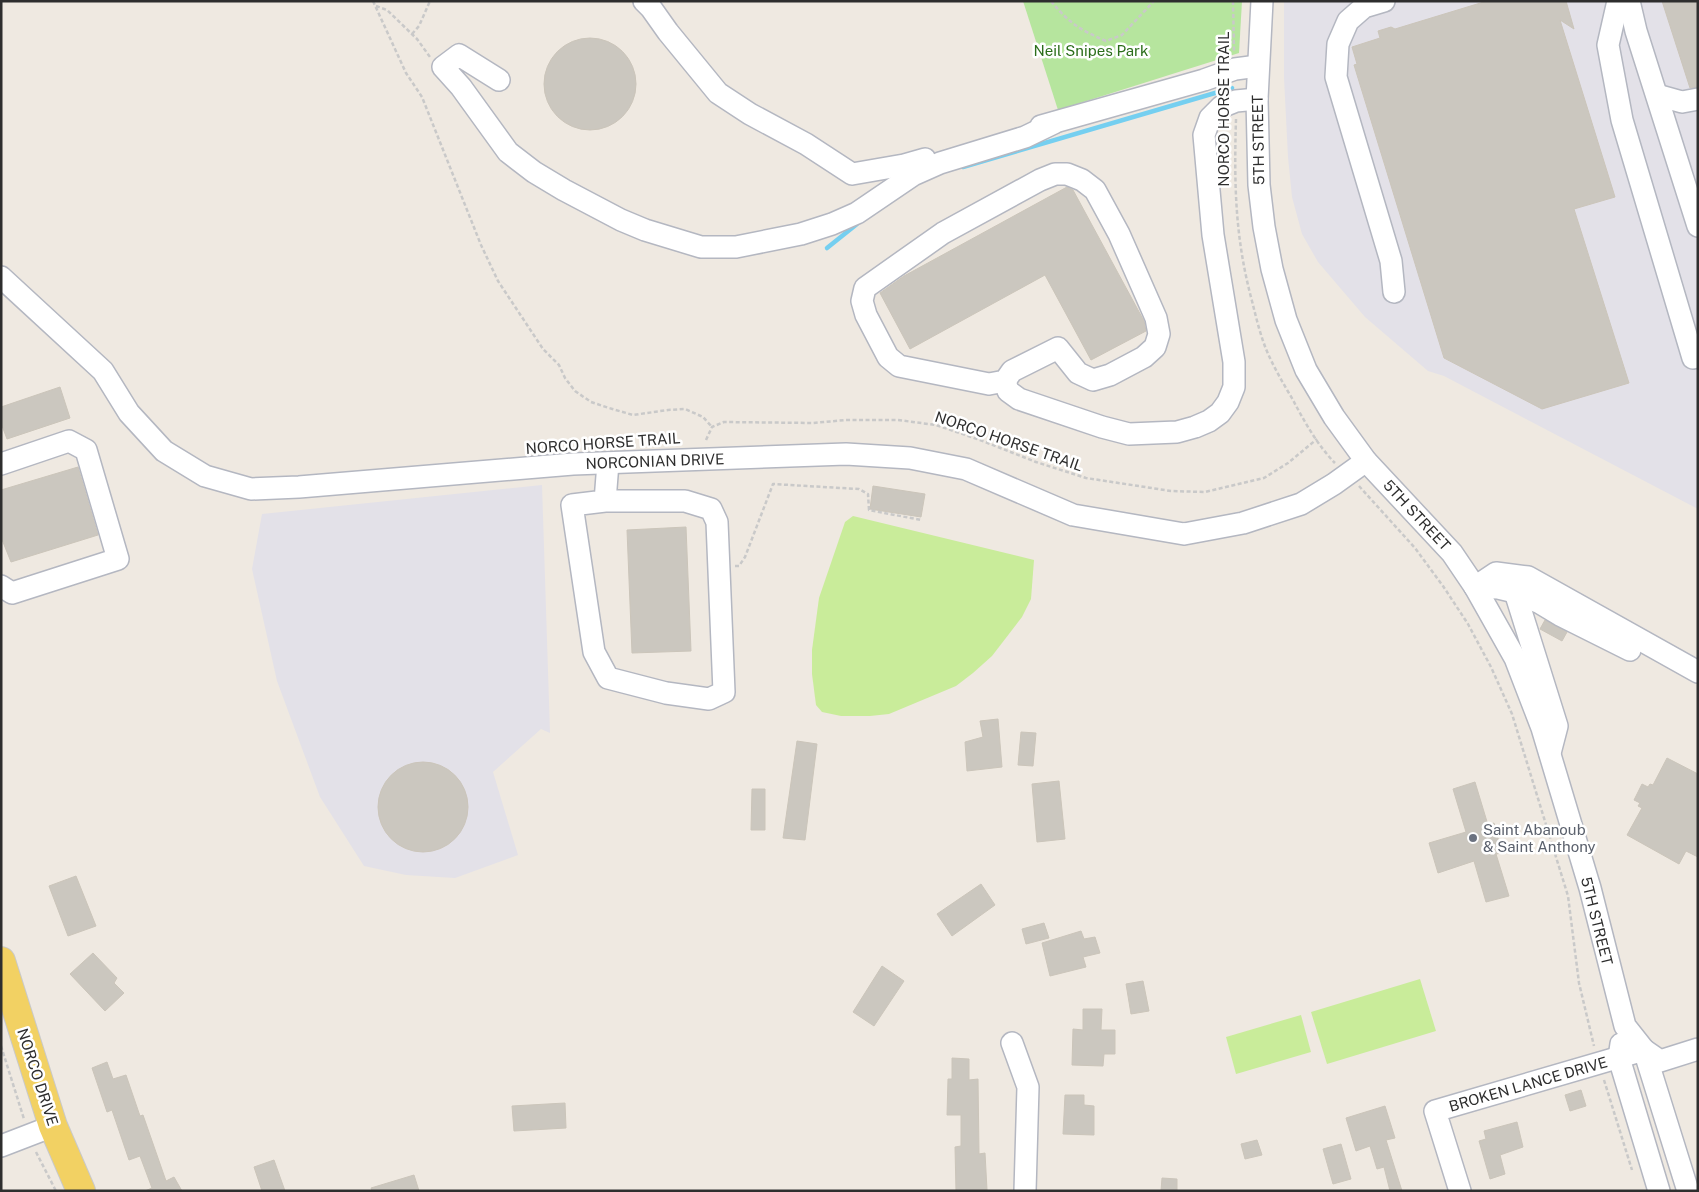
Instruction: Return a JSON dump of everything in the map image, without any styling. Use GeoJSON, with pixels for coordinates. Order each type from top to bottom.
{"type":"FeatureCollection","features":[{"type":"Feature","properties":{"kind":"main road","name":"NORCO DRIVE"},"geometry":{"type":"LineString","coordinates":[[1,961],[53,1126],[81,1191]]}},
{"type":"Feature","properties":{"kind":"street"},"geometry":{"type":"LineString","coordinates":[[644,1],[718,94],[750,114],[806,144],[852,174],[904,165],[1204,80],[1235,69],[1258,66]]}},
{"type":"Feature","properties":{"kind":"street","name":"5TH STREET"},"geometry":{"type":"LineString","coordinates":[[1262,1],[1256,99],[1259,185],[1272,269],[1286,320],[1306,370],[1334,418],[1366,461],[1452,553],[1475,586],[1515,658],[1530,693],[1550,754],[1590,888],[1625,1026],[1644,1050],[1688,1191]]}},
{"type":"Feature","properties":{"kind":"street"},"geometry":{"type":"LineString","coordinates":[[1384,1],[1364,7],[1348,20],[1338,44],[1336,77],[1391,261],[1394,292]]}},
{"type":"Feature","properties":{"kind":"street"},"geometry":{"type":"LineString","coordinates":[[1618,1],[1608,45],[1622,120],[1693,358]]}},
{"type":"Feature","properties":{"kind":"street"},"geometry":{"type":"LineString","coordinates":[[1629,1],[1636,31],[1698,226]]}},
{"type":"Feature","properties":{"kind":"street"},"geometry":{"type":"LineString","coordinates":[[499,80],[458,55],[443,67],[461,87],[508,152],[534,172],[621,220],[645,230],[701,246],[743,246],[801,234],[832,224],[857,213],[913,175],[940,163],[1025,137],[1054,123]]}},
{"type":"Feature","properties":{"kind":"street"},"geometry":{"type":"LineString","coordinates":[[1657,95],[1682,102],[1698,98]]}},
{"type":"Feature","properties":{"kind":"street"},"geometry":{"type":"LineString","coordinates":[[1005,381],[1008,390],[1019,399],[1102,427],[1129,434],[1177,432],[1195,428],[1220,413],[1228,402],[1234,387],[1234,362],[1213,235],[1204,135],[1210,118],[1220,107],[1236,101],[1256,99]]}},
{"type":"Feature","properties":{"kind":"street"},"geometry":{"type":"LineString","coordinates":[[1055,174],[1067,174],[1082,180],[1095,190],[1119,234],[1156,318],[1158,334],[1155,347],[1144,357],[1110,375],[1093,380],[1078,373],[1058,348],[1012,371],[1005,381],[988,384],[899,366],[888,356],[866,315],[862,301],[865,288],[943,233],[1040,180],[1055,174]]}},
{"type":"Feature","properties":{"kind":"street","name":"NORCONIAN DRIVE"},"geometry":{"type":"LineString","coordinates":[[1,277],[103,371],[129,412],[164,451],[205,476],[251,489],[299,487],[573,464],[846,454],[910,458],[966,469],[1073,515],[1184,534],[1243,523],[1301,504],[1334,484],[1366,461]]}},
{"type":"Feature","properties":{"kind":"street"},"geometry":{"type":"LineString","coordinates":[[1,464],[69,441],[86,450],[118,559],[12,593],[1,586]]}},
{"type":"Feature","properties":{"kind":"street"},"geometry":{"type":"LineString","coordinates":[[605,501],[608,463]]}},
{"type":"Feature","properties":{"kind":"street"},"geometry":{"type":"LineString","coordinates":[[605,501],[684,501],[711,509],[717,522],[724,692],[709,699],[666,693],[608,678],[594,652],[572,505],[605,501]]}},
{"type":"Feature","properties":{"kind":"street"},"geometry":{"type":"LineString","coordinates":[[1475,586],[1496,573],[1528,577],[1698,672]]}},
{"type":"Feature","properties":{"kind":"street"},"geometry":{"type":"LineString","coordinates":[[1475,586],[1515,592],[1698,683]]}},
{"type":"Feature","properties":{"kind":"street"},"geometry":{"type":"LineString","coordinates":[[1515,592],[1557,726],[1550,754]]}},
{"type":"Feature","properties":{"kind":"street","name":"5TH STREET"},"geometry":{"type":"LineString","coordinates":[[1625,1026],[1609,1061],[1660,1191]]}},
{"type":"Feature","properties":{"kind":"street"},"geometry":{"type":"LineString","coordinates":[[1012,1043],[1028,1087],[1024,1191]]}},
{"type":"Feature","properties":{"kind":"street"},"geometry":{"type":"LineString","coordinates":[[1644,1050],[1660,1061],[1698,1049]]}},
{"type":"Feature","properties":{"kind":"street","name":"BROKEN LANCE DRIVE"},"geometry":{"type":"LineString","coordinates":[[1460,1191],[1435,1111],[1644,1050]]}},
{"type":"Feature","properties":{"kind":"street"},"geometry":{"type":"LineString","coordinates":[[1,1146],[53,1126]]}},
{"type":"Feature","properties":{"kind":"path"},"geometry":{"type":"LineString","coordinates":[[373,1],[406,73],[422,97],[481,246],[498,281],[543,349],[558,365],[565,378],[575,390],[591,402],[633,415],[685,409],[703,417],[712,427]]}},
{"type":"Feature","properties":{"kind":"path"},"geometry":{"type":"LineString","coordinates":[[412,34],[423,18],[430,1]]}},
{"type":"Feature","properties":{"kind":"path"},"geometry":{"type":"LineString","coordinates":[[1051,1],[1065,18],[1084,32],[1106,41],[1122,35],[1154,1]]}},
{"type":"Feature","properties":{"kind":"path","name":"NORCO HORSE TRAIL"},"geometry":{"type":"LineString","coordinates":[[1233,1],[1235,69]]}},
{"type":"Feature","properties":{"kind":"path"},"geometry":{"type":"LineString","coordinates":[[376,6],[387,10],[412,34],[428,55],[443,67]]}},
{"type":"Feature","properties":{"kind":"path","name":"NORCO HORSE TRAIL"},"geometry":{"type":"LineString","coordinates":[[1236,101],[1235,199],[1238,233],[1247,284],[1266,348],[1304,420],[1330,458],[1415,548],[1443,586],[1468,624],[1512,714],[1568,896],[1579,983],[1591,1033],[1609,1061],[1633,1173]]}},
{"type":"Feature","properties":{"kind":"path","name":"NORCO HORSE TRAIL"},"geometry":{"type":"LineString","coordinates":[[701,445],[706,442],[712,427],[724,422],[813,423],[846,420],[898,420],[936,426],[1086,478],[1171,492],[1205,492],[1264,478],[1288,463],[1317,439]]}},
{"type":"Feature","properties":{"kind":"path"},"geometry":{"type":"LineString","coordinates":[[718,566],[739,566],[745,557],[774,484],[860,489],[868,494],[869,510],[921,520]]}},
{"type":"Feature","properties":{"kind":"shaded area"},"geometry":{"type":"Polygon","coordinates":[[[1284,1],[1698,1],[1698,509],[1444,376],[1428,371],[1365,317],[1318,262],[1302,234],[1292,197],[1284,78],[1284,1]]]}},
{"type":"Feature","properties":{"kind":"shaded area"},"geometry":{"type":"Polygon","coordinates":[[[542,485],[550,733],[541,729],[493,772],[518,855],[455,878],[406,875],[364,866],[320,797],[277,681],[252,569],[262,514],[542,485]]]}},
{"type":"Feature","properties":{"kind":"green space","name":"Neil Snipes Park"},"geometry":{"type":"Polygon","coordinates":[[[1023,1],[1242,1],[1239,53],[1058,110],[1023,1]]]}},
{"type":"Feature","properties":{"kind":"green space"},"geometry":{"type":"Polygon","coordinates":[[[853,516],[1034,560],[1031,599],[1022,617],[992,656],[956,686],[889,714],[841,716],[822,712],[816,705],[812,674],[812,650],[819,598],[845,522],[853,516]]]}},
{"type":"Feature","properties":{"kind":"green space"},"geometry":{"type":"Polygon","coordinates":[[[1420,979],[1436,1031],[1327,1064],[1311,1012],[1420,979]]]}},
{"type":"Feature","properties":{"kind":"green space"},"geometry":{"type":"Polygon","coordinates":[[[1301,1015],[1311,1052],[1236,1074],[1226,1037],[1301,1015]]]}},
{"type":"Feature","properties":{"kind":"building"},"geometry":{"type":"Polygon","coordinates":[[[1487,1],[1566,1],[1574,29],[1560,20],[1615,197],[1574,209],[1629,383],[1542,409],[1444,358],[1354,65],[1357,64],[1352,47],[1380,38],[1378,31],[1391,27],[1395,29],[1487,1]]]}},
{"type":"Feature","properties":{"kind":"building"},"geometry":{"type":"Polygon","coordinates":[[[1662,1],[1698,1],[1698,87],[1690,88],[1662,1]]]}},
{"type":"Feature","properties":{"kind":"building"},"geometry":{"type":"Polygon","coordinates":[[[590,38],[608,41],[623,51],[633,66],[636,84],[633,102],[623,117],[608,127],[590,130],[572,127],[557,117],[547,102],[544,84],[547,66],[557,51],[572,41],[590,38]]]}},
{"type":"Feature","properties":{"kind":"building"},"geometry":{"type":"Polygon","coordinates":[[[1067,187],[1073,190],[1144,321],[1146,331],[1091,360],[1045,275],[910,349],[880,293],[904,276],[1067,187]]]}},
{"type":"Feature","properties":{"kind":"building"},"geometry":{"type":"Polygon","coordinates":[[[60,387],[70,418],[7,439],[1,423],[1,407],[60,387]]]}},
{"type":"Feature","properties":{"kind":"building"},"geometry":{"type":"Polygon","coordinates":[[[78,467],[98,535],[11,562],[1,537],[1,490],[78,467]]]}},
{"type":"Feature","properties":{"kind":"building"},"geometry":{"type":"Polygon","coordinates":[[[873,486],[925,494],[921,517],[870,509],[873,486]]]}},
{"type":"Feature","properties":{"kind":"building"},"geometry":{"type":"Polygon","coordinates":[[[686,527],[691,651],[632,653],[627,530],[686,527]]]}},
{"type":"Feature","properties":{"kind":"building"},"geometry":{"type":"Polygon","coordinates":[[[1545,620],[1567,632],[1562,641],[1540,629],[1545,620]]]}},
{"type":"Feature","properties":{"kind":"building"},"geometry":{"type":"Polygon","coordinates":[[[998,719],[1002,767],[967,771],[965,742],[983,737],[980,721],[998,719]]]}},
{"type":"Feature","properties":{"kind":"building"},"geometry":{"type":"Polygon","coordinates":[[[1021,732],[1036,733],[1033,766],[1018,765],[1021,732]]]}},
{"type":"Feature","properties":{"kind":"building"},"geometry":{"type":"Polygon","coordinates":[[[797,741],[817,744],[805,840],[783,838],[797,741]]]}},
{"type":"Feature","properties":{"kind":"building"},"geometry":{"type":"Polygon","coordinates":[[[1667,758],[1698,774],[1698,857],[1686,851],[1679,864],[1627,835],[1642,808],[1638,806],[1640,803],[1634,800],[1642,784],[1648,787],[1650,784],[1653,785],[1667,758]]]}},
{"type":"Feature","properties":{"kind":"building"},"geometry":{"type":"Polygon","coordinates":[[[423,762],[440,766],[455,775],[464,790],[468,807],[464,824],[455,839],[440,848],[423,852],[406,848],[391,839],[382,824],[378,807],[382,790],[391,775],[406,766],[423,762]]]}},
{"type":"Feature","properties":{"kind":"building"},"geometry":{"type":"Polygon","coordinates":[[[1059,781],[1065,839],[1037,842],[1032,784],[1059,781]]]}},
{"type":"Feature","properties":{"kind":"building","name":"Saint Abanoub & Saint Anthony"},"geometry":{"type":"Polygon","coordinates":[[[1475,782],[1488,825],[1494,823],[1502,853],[1496,854],[1509,896],[1486,902],[1474,861],[1438,873],[1429,843],[1466,832],[1453,789],[1475,782]]]}},
{"type":"Feature","properties":{"kind":"building"},"geometry":{"type":"Polygon","coordinates":[[[752,789],[765,789],[765,830],[751,830],[752,789]]]}},
{"type":"Feature","properties":{"kind":"building"},"geometry":{"type":"Polygon","coordinates":[[[76,876],[96,926],[68,936],[49,886],[76,876]]]}},
{"type":"Feature","properties":{"kind":"building"},"geometry":{"type":"Polygon","coordinates":[[[981,884],[995,905],[952,936],[937,914],[981,884]]]}},
{"type":"Feature","properties":{"kind":"building"},"geometry":{"type":"Polygon","coordinates":[[[1044,923],[1049,938],[1026,944],[1022,929],[1044,923]]]}},
{"type":"Feature","properties":{"kind":"building"},"geometry":{"type":"Polygon","coordinates":[[[1081,931],[1084,939],[1095,937],[1100,953],[1083,957],[1086,967],[1050,976],[1042,943],[1081,931]]]}},
{"type":"Feature","properties":{"kind":"building"},"geometry":{"type":"Polygon","coordinates":[[[93,953],[117,978],[114,983],[124,993],[105,1011],[70,974],[93,953]]]}},
{"type":"Feature","properties":{"kind":"building"},"geometry":{"type":"Polygon","coordinates":[[[882,966],[904,981],[874,1026],[853,1012],[882,966]]]}},
{"type":"Feature","properties":{"kind":"building"},"geometry":{"type":"Polygon","coordinates":[[[1143,981],[1149,1011],[1131,1014],[1126,984],[1143,981]]]}},
{"type":"Feature","properties":{"kind":"building"},"geometry":{"type":"Polygon","coordinates":[[[1083,1009],[1102,1009],[1101,1030],[1115,1030],[1115,1054],[1104,1054],[1103,1066],[1072,1065],[1073,1029],[1083,1030],[1083,1009]]]}},
{"type":"Feature","properties":{"kind":"building"},"geometry":{"type":"Polygon","coordinates":[[[952,1058],[969,1059],[969,1080],[978,1079],[979,1154],[985,1153],[987,1190],[956,1191],[955,1147],[961,1146],[961,1115],[947,1115],[948,1079],[952,1079],[952,1058]]]}},
{"type":"Feature","properties":{"kind":"building"},"geometry":{"type":"Polygon","coordinates":[[[107,1062],[113,1079],[126,1075],[140,1116],[143,1115],[166,1181],[174,1177],[182,1191],[145,1191],[152,1188],[140,1156],[129,1160],[112,1110],[107,1112],[92,1068],[107,1062]]]}},
{"type":"Feature","properties":{"kind":"building"},"geometry":{"type":"Polygon","coordinates":[[[1581,1090],[1586,1106],[1570,1111],[1565,1095],[1581,1090]]]}},
{"type":"Feature","properties":{"kind":"building"},"geometry":{"type":"Polygon","coordinates":[[[1065,1095],[1084,1095],[1084,1105],[1094,1106],[1094,1135],[1063,1134],[1065,1095]]]}},
{"type":"Feature","properties":{"kind":"building"},"geometry":{"type":"Polygon","coordinates":[[[565,1103],[566,1128],[514,1131],[512,1106],[565,1103]]]}},
{"type":"Feature","properties":{"kind":"building"},"geometry":{"type":"Polygon","coordinates":[[[1385,1106],[1395,1138],[1386,1140],[1402,1191],[1390,1191],[1384,1167],[1377,1169],[1370,1146],[1356,1151],[1346,1118],[1385,1106]]]}},
{"type":"Feature","properties":{"kind":"building"},"geometry":{"type":"Polygon","coordinates":[[[1517,1122],[1523,1147],[1500,1155],[1505,1174],[1490,1179],[1479,1141],[1486,1139],[1484,1131],[1517,1122]]]}},
{"type":"Feature","properties":{"kind":"building"},"geometry":{"type":"Polygon","coordinates":[[[1257,1140],[1262,1155],[1245,1159],[1241,1144],[1257,1140]]]}},
{"type":"Feature","properties":{"kind":"building"},"geometry":{"type":"Polygon","coordinates":[[[1341,1144],[1351,1179],[1333,1184],[1323,1149],[1341,1144]]]}},
{"type":"Feature","properties":{"kind":"building"},"geometry":{"type":"Polygon","coordinates":[[[274,1160],[285,1191],[262,1191],[254,1167],[274,1160]]]}},
{"type":"Feature","properties":{"kind":"building"},"geometry":{"type":"Polygon","coordinates":[[[414,1175],[419,1191],[372,1191],[371,1188],[414,1175]]]}},
{"type":"Feature","properties":{"kind":"building"},"geometry":{"type":"Polygon","coordinates":[[[1162,1178],[1177,1179],[1177,1191],[1161,1191],[1162,1178]]]}},
{"type":"Feature","properties":{"kind":"waterway"},"geometry":{"type":"LineString","coordinates":[[963,167],[1232,88]]}},
{"type":"Feature","properties":{"kind":"waterway"},"geometry":{"type":"LineString","coordinates":[[827,248],[857,224]]}},
{"type":"Feature","properties":{"kind":"place","name":"Saint Abanoub & Saint Anthony"},"geometry":{"type":"Point","coordinates":[1473,838]}}]}
